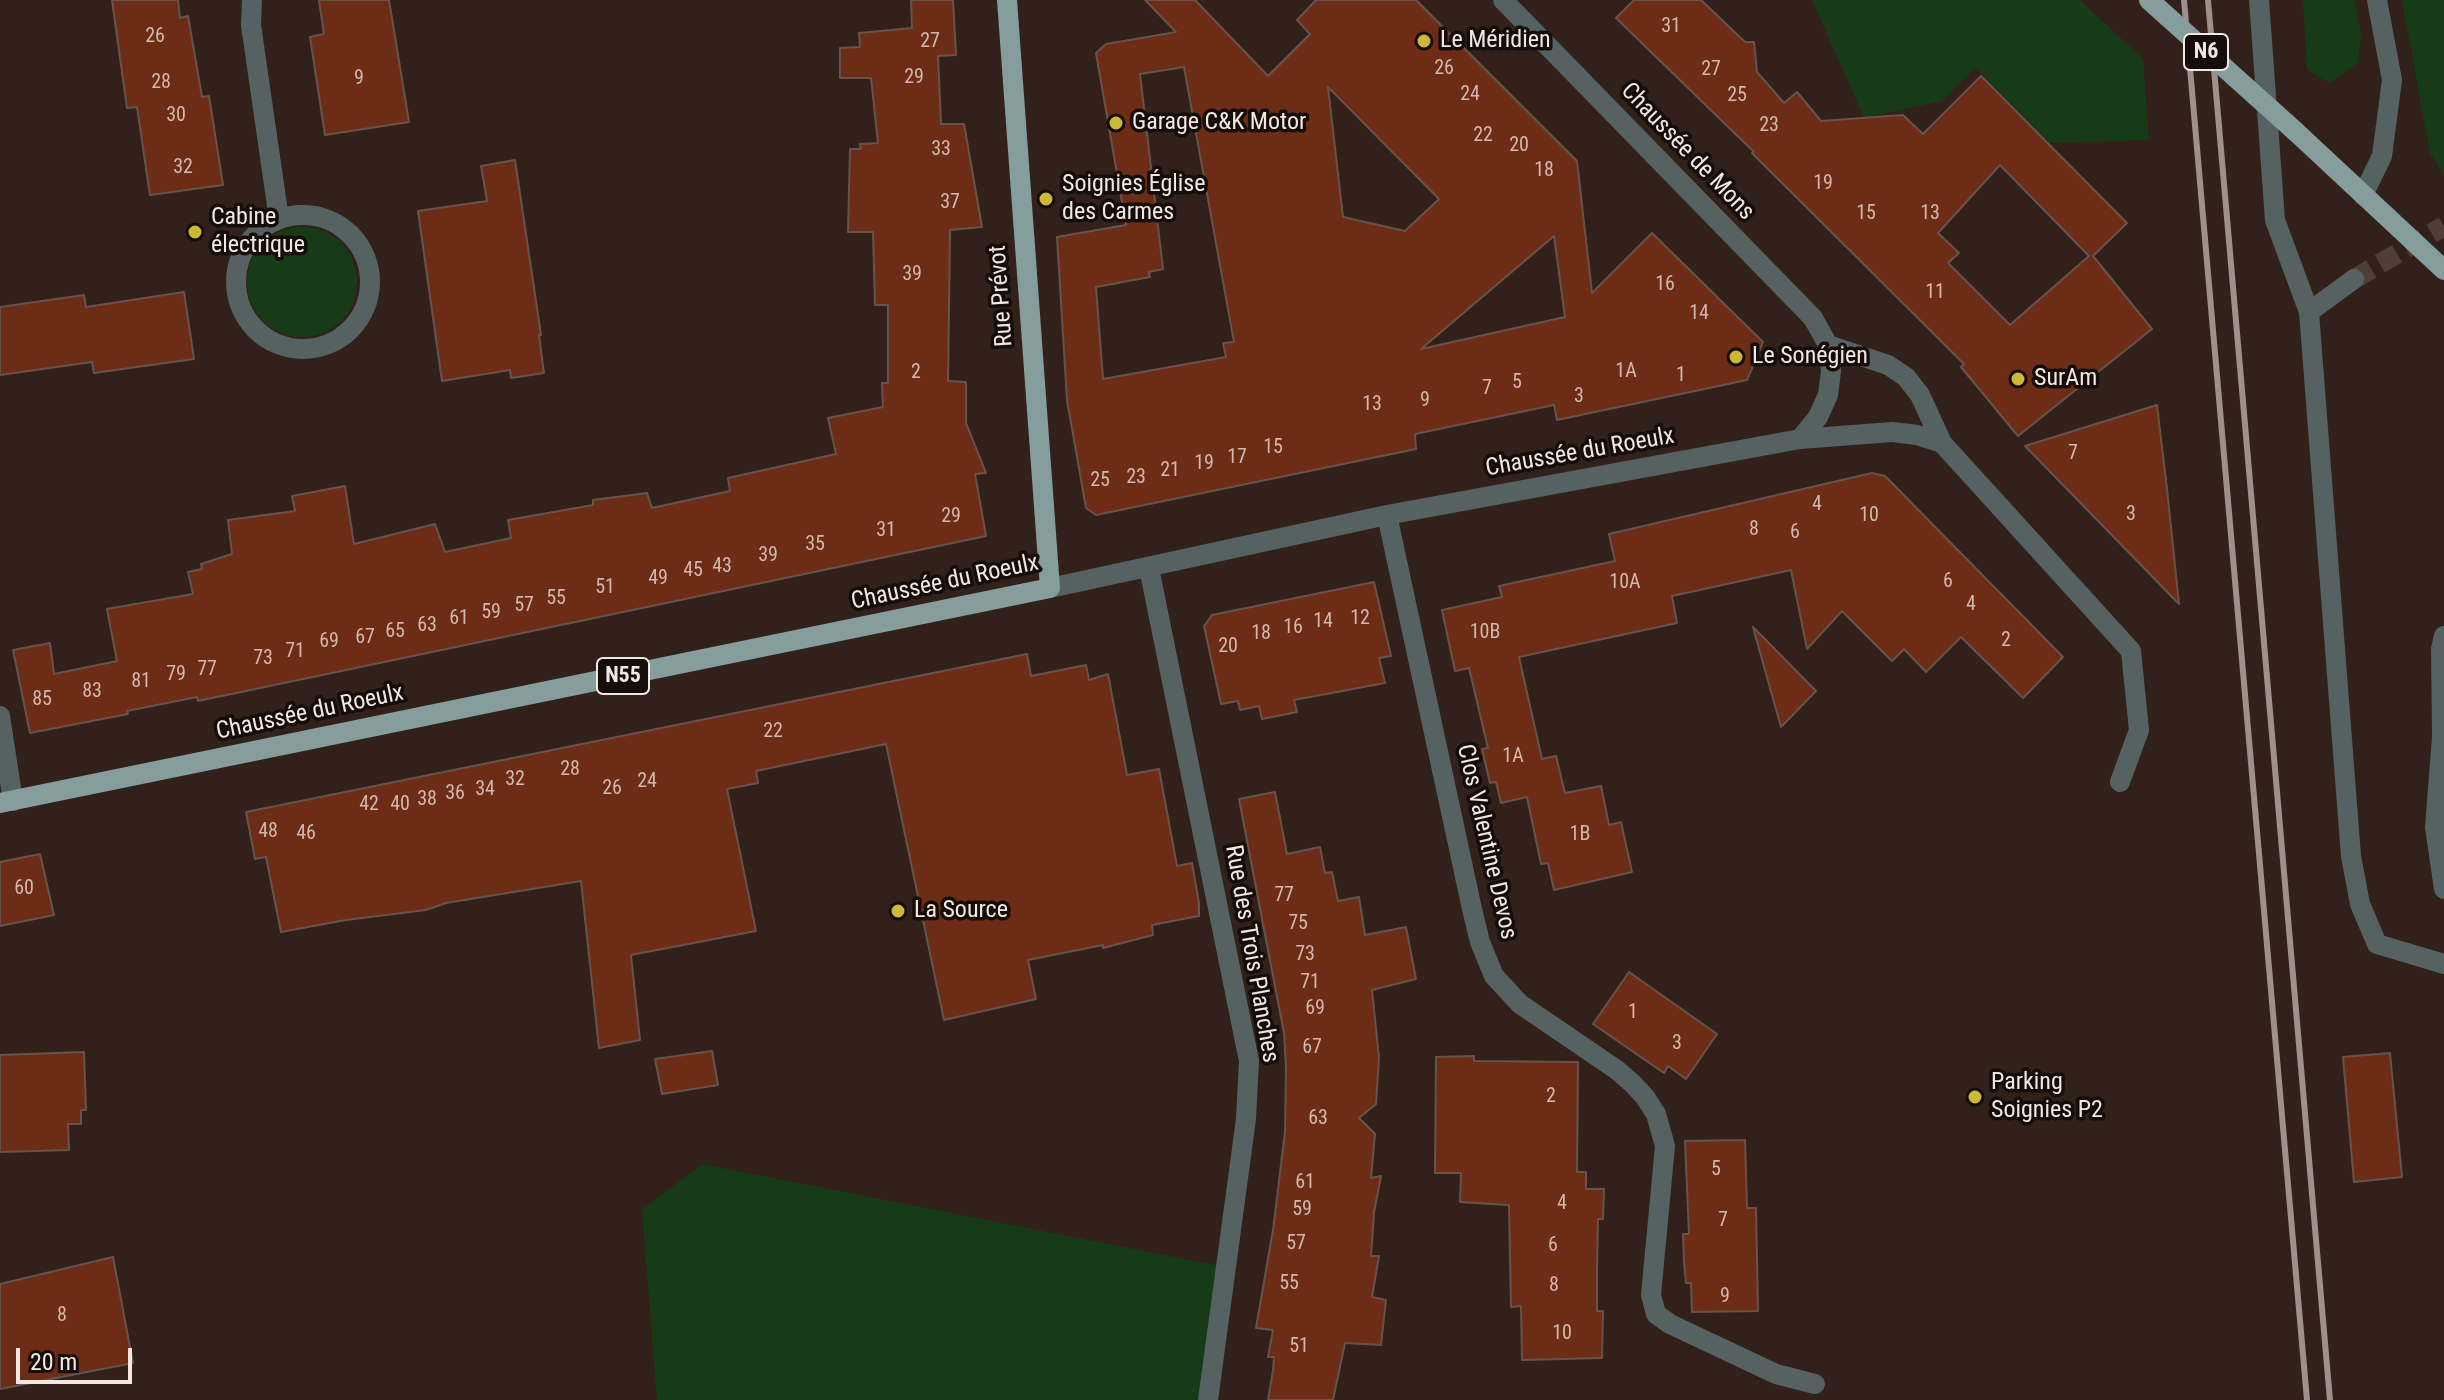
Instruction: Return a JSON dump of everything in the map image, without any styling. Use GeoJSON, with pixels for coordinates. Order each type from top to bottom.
{"type":"FeatureCollection","features":[{"type":"Feature","properties":{"kind":"main road","name":"Rue Prévot"},"geometry":{"type":"LineString","coordinates":[[1007,0],[1050,588]]}},
{"type":"Feature","properties":{"kind":"main road","name":"N6"},"geometry":{"type":"LineString","coordinates":[[2149,0],[2444,270]]}},
{"type":"Feature","properties":{"kind":"main road","name":"Chaussée du Roeulx"},"geometry":{"type":"LineString","coordinates":[[6,802],[1050,588]]}},
{"type":"Feature","properties":{"kind":"street"},"geometry":{"type":"LineString","coordinates":[[252,0],[251,25],[279,219]]}},
{"type":"Feature","properties":{"kind":"street","name":"Chaussée de Mons"},"geometry":{"type":"LineString","coordinates":[[1503,0],[1813,318],[1828,345]]}},
{"type":"Feature","properties":{"kind":"street"},"geometry":{"type":"LineString","coordinates":[[2259,0],[2275,220],[2309,312],[2351,856],[2360,904],[2377,944],[2444,964]]}},
{"type":"Feature","properties":{"kind":"street"},"geometry":{"type":"LineString","coordinates":[[2363,195],[2382,156],[2392,80],[2377,0]]}},
{"type":"Feature","properties":{"kind":"street"},"geometry":{"type":"LineString","coordinates":[[300,215],[321,217],[340,226],[356,241],[366,260],[369,281],[367,302],[362,312],[342,336],[322,346],[301,349],[280,345],[261,335],[247,320],[239,302],[236,282],[239,262],[248,244],[261,229],[279,219],[300,215]]}},
{"type":"Feature","properties":{"kind":"street"},"geometry":{"type":"LineString","coordinates":[[2309,312],[2354,279]]}},
{"type":"Feature","properties":{"kind":"street"},"geometry":{"type":"LineString","coordinates":[[1800,439],[1825,404],[1831,371],[1828,345],[1888,365],[1906,377],[1920,395],[1942,443],[2131,651],[2139,730],[2120,782]]}},
{"type":"Feature","properties":{"kind":"street","name":"Chaussée du Roeulx"},"geometry":{"type":"LineString","coordinates":[[1050,588],[1387,515],[1800,439],[1892,432],[1917,435],[1942,443]]}},
{"type":"Feature","properties":{"kind":"street","name":"Clos Valentine Devos"},"geometry":{"type":"LineString","coordinates":[[1387,515],[1472,909],[1480,942],[1494,976],[1520,1004],[1617,1070],[1645,1097],[1656,1114],[1665,1146],[1651,1295],[1656,1314],[1670,1324],[1776,1374],[1815,1384]]}},
{"type":"Feature","properties":{"kind":"street","name":"Rue des Trois Planches"},"geometry":{"type":"LineString","coordinates":[[1149,568],[1249,1061],[1246,1119],[1208,1400]]}},
{"type":"Feature","properties":{"kind":"street"},"geometry":{"type":"LineString","coordinates":[[2444,636],[2441,649],[2443,735],[2435,827],[2444,889]]}},
{"type":"Feature","properties":{"kind":"street"},"geometry":{"type":"LineString","coordinates":[[0,716],[6,802]]}},
{"type":"Feature","properties":{"kind":"green space"},"geometry":{"type":"Polygon","coordinates":[[[1812,0],[2080,0],[2143,59],[2149,140],[2050,143],[1975,68],[1942,101],[1864,118],[1812,0]]]}},
{"type":"Feature","properties":{"kind":"green space"},"geometry":{"type":"Polygon","coordinates":[[[2303,0],[2354,0],[2361,33],[2358,63],[2330,83],[2307,70],[2303,0]]]}},
{"type":"Feature","properties":{"kind":"green space"},"geometry":{"type":"Polygon","coordinates":[[[2402,0],[2444,0],[2444,175],[2430,153],[2402,0]]]}},
{"type":"Feature","properties":{"kind":"green space"},"geometry":{"type":"Polygon","coordinates":[[[302,227],[323,231],[341,243],[353,261],[357,282],[353,303],[341,321],[323,333],[302,337],[281,333],[263,321],[251,303],[247,282],[251,261],[263,243],[281,231],[302,227]]]}},
{"type":"Feature","properties":{"kind":"green space"},"geometry":{"type":"Polygon","coordinates":[[[702,1164],[1225,1267],[1208,1400],[657,1400],[642,1210],[702,1164]]]}},
{"type":"Feature","properties":{"kind":"building"},"geometry":{"type":"Polygon","coordinates":[[[112,0],[178,0],[180,18],[188,16],[202,97],[209,96],[223,185],[150,195],[137,107],[127,108],[112,0]]]}},
{"type":"Feature","properties":{"kind":"building"},"geometry":{"type":"Polygon","coordinates":[[[319,0],[389,0],[409,122],[325,135],[310,37],[324,34],[319,0]]]}},
{"type":"Feature","properties":{"kind":"building"},"geometry":{"type":"Polygon","coordinates":[[[911,0],[953,0],[956,55],[938,56],[941,124],[964,124],[982,227],[950,230],[948,381],[966,382],[966,423],[986,473],[975,474],[986,536],[198,701],[197,697],[30,733],[13,650],[50,643],[54,674],[117,661],[107,609],[193,594],[188,572],[202,569],[201,564],[232,554],[228,520],[295,511],[292,496],[345,486],[354,544],[435,524],[445,552],[511,538],[508,520],[593,505],[593,500],[647,493],[652,508],[730,491],[728,478],[836,454],[828,418],[883,407],[882,383],[888,383],[888,305],[875,305],[873,232],[848,232],[850,149],[861,149],[860,144],[878,143],[871,78],[840,78],[840,48],[860,47],[859,33],[912,28],[911,0]]]}},
{"type":"Feature","properties":{"kind":"building"},"geometry":{"type":"Polygon","coordinates":[[[1145,0],[1195,0],[1268,76],[1310,34],[1297,20],[1316,0],[1416,0],[1577,161],[1592,293],[1652,233],[1763,342],[1747,380],[1557,420],[1554,405],[1415,434],[1416,449],[1096,515],[1086,508],[1067,400],[1057,237],[1126,225],[1096,53],[1106,44],[1176,32],[1145,0]],[[1184,67],[1140,74],[1163,269],[1149,272],[1150,277],[1096,287],[1103,379],[1226,357],[1223,343],[1234,342],[1184,67]],[[1328,87],[1343,217],[1405,231],[1439,199],[1328,87]],[[1554,236],[1421,349],[1565,317],[1554,236]]]}},
{"type":"Feature","properties":{"kind":"building"},"geometry":{"type":"Polygon","coordinates":[[[1634,0],[1701,0],[1745,42],[1754,42],[1757,72],[1784,103],[1797,92],[1821,121],[1903,115],[1923,134],[1981,76],[2127,223],[2093,256],[2152,329],[2018,436],[1961,367],[1964,364],[1616,18],[1634,0]],[[2000,165],[1938,233],[1959,253],[1948,263],[2010,325],[2089,256],[2000,165]]]}},
{"type":"Feature","properties":{"kind":"building"},"geometry":{"type":"Polygon","coordinates":[[[515,160],[544,373],[511,378],[510,370],[442,381],[418,211],[487,201],[481,166],[515,160]]]}},
{"type":"Feature","properties":{"kind":"building"},"geometry":{"type":"Polygon","coordinates":[[[184,292],[194,359],[94,373],[92,362],[0,375],[0,307],[84,295],[86,307],[184,292]]]}},
{"type":"Feature","properties":{"kind":"building"},"geometry":{"type":"Polygon","coordinates":[[[2157,405],[2167,489],[2179,604],[2025,446],[2157,405]]]}},
{"type":"Feature","properties":{"kind":"building"},"geometry":{"type":"Polygon","coordinates":[[[1872,473],[1885,476],[2063,657],[2023,698],[1961,637],[1926,672],[1904,649],[1892,661],[1842,611],[1807,649],[1791,570],[1672,596],[1677,623],[1519,657],[1542,759],[1556,756],[1565,793],[1601,786],[1609,825],[1621,822],[1632,872],[1554,890],[1548,863],[1541,864],[1527,797],[1501,803],[1496,782],[1490,783],[1482,749],[1488,748],[1469,668],[1455,671],[1442,610],[1502,597],[1499,586],[1615,561],[1609,534],[1872,473]]]}},
{"type":"Feature","properties":{"kind":"building"},"geometry":{"type":"Polygon","coordinates":[[[1374,582],[1391,656],[1379,658],[1385,683],[1294,700],[1297,712],[1262,719],[1259,706],[1240,710],[1238,701],[1221,704],[1204,626],[1212,615],[1374,582]]]}},
{"type":"Feature","properties":{"kind":"building"},"geometry":{"type":"Polygon","coordinates":[[[1753,627],[1816,691],[1781,727],[1770,688],[1753,627]]]}},
{"type":"Feature","properties":{"kind":"building"},"geometry":{"type":"Polygon","coordinates":[[[1027,654],[1031,676],[1086,665],[1089,680],[1108,674],[1127,775],[1159,769],[1177,866],[1192,863],[1199,903],[1199,916],[1152,925],[1153,935],[1103,948],[1103,945],[1028,960],[1036,999],[944,1020],[886,744],[756,771],[758,783],[727,789],[756,931],[631,955],[640,1040],[599,1048],[581,881],[446,903],[426,910],[281,932],[266,857],[255,859],[246,812],[1027,654]]]}},
{"type":"Feature","properties":{"kind":"building"},"geometry":{"type":"Polygon","coordinates":[[[1275,792],[1287,854],[1320,847],[1325,873],[1332,872],[1338,901],[1359,897],[1365,935],[1406,927],[1416,979],[1372,990],[1379,1058],[1376,1104],[1359,1118],[1375,1134],[1371,1178],[1381,1176],[1374,1212],[1371,1256],[1379,1256],[1372,1297],[1386,1300],[1381,1345],[1345,1343],[1333,1400],[1268,1400],[1274,1357],[1268,1357],[1273,1330],[1256,1328],[1273,1230],[1285,1132],[1286,1067],[1284,1033],[1239,799],[1275,792]]]}},
{"type":"Feature","properties":{"kind":"building"},"geometry":{"type":"Polygon","coordinates":[[[40,854],[54,915],[0,926],[0,862],[40,854]]]}},
{"type":"Feature","properties":{"kind":"building"},"geometry":{"type":"Polygon","coordinates":[[[1629,972],[1717,1034],[1686,1079],[1668,1066],[1664,1073],[1593,1024],[1629,972]]]}},
{"type":"Feature","properties":{"kind":"building"},"geometry":{"type":"Polygon","coordinates":[[[712,1051],[718,1085],[662,1094],[655,1059],[712,1051]]]}},
{"type":"Feature","properties":{"kind":"building"},"geometry":{"type":"Polygon","coordinates":[[[84,1052],[86,1110],[81,1110],[81,1124],[68,1124],[69,1150],[0,1152],[0,1055],[84,1052]]]}},
{"type":"Feature","properties":{"kind":"building"},"geometry":{"type":"Polygon","coordinates":[[[2390,1053],[2402,1177],[2354,1182],[2343,1057],[2390,1053]]]}},
{"type":"Feature","properties":{"kind":"building"},"geometry":{"type":"Polygon","coordinates":[[[1474,1056],[1474,1061],[1578,1062],[1577,1172],[1586,1172],[1586,1189],[1604,1189],[1603,1219],[1598,1219],[1597,1266],[1597,1311],[1603,1311],[1602,1358],[1522,1360],[1521,1306],[1511,1307],[1509,1205],[1460,1202],[1461,1173],[1435,1173],[1436,1057],[1474,1056]]]}},
{"type":"Feature","properties":{"kind":"building"},"geometry":{"type":"Polygon","coordinates":[[[1745,1140],[1747,1208],[1756,1208],[1758,1311],[1692,1312],[1691,1283],[1686,1283],[1684,1262],[1683,1234],[1689,1234],[1685,1141],[1745,1140]]]}},
{"type":"Feature","properties":{"kind":"building"},"geometry":{"type":"Polygon","coordinates":[[[113,1257],[133,1363],[0,1389],[0,1284],[113,1257]]]}},
{"type":"Feature","properties":{"kind":"tunnel"},"geometry":{"type":"LineString","coordinates":[[2354,279],[2444,226]]}},
{"type":"Feature","properties":{"kind":"railway"},"geometry":{"type":"LineString","coordinates":[[2184,0],[2307,1400]]}},
{"type":"Feature","properties":{"kind":"railway"},"geometry":{"type":"LineString","coordinates":[[2208,0],[2330,1400]]}},
{"type":"Feature","properties":{"kind":"place","name":"Le Méridien"},"geometry":{"type":"Point","coordinates":[1424,41]}},
{"type":"Feature","properties":{"kind":"place","name":"Garage C&K Motor"},"geometry":{"type":"Point","coordinates":[1116,123]}},
{"type":"Feature","properties":{"kind":"place","name":"Soignies Église des Carmes"},"geometry":{"type":"Point","coordinates":[1046,199]}},
{"type":"Feature","properties":{"kind":"place","name":"Cabine électrique"},"geometry":{"type":"Point","coordinates":[195,232]}},
{"type":"Feature","properties":{"kind":"place","name":"Le Sonégien"},"geometry":{"type":"Point","coordinates":[1736,357]}},
{"type":"Feature","properties":{"kind":"place","name":"SurAm"},"geometry":{"type":"Point","coordinates":[2018,379]}},
{"type":"Feature","properties":{"kind":"place","name":"La Source"},"geometry":{"type":"Point","coordinates":[898,911]}},
{"type":"Feature","properties":{"kind":"place","name":"Parking Soignies P2"},"geometry":{"type":"Point","coordinates":[1975,1097]}}]}
